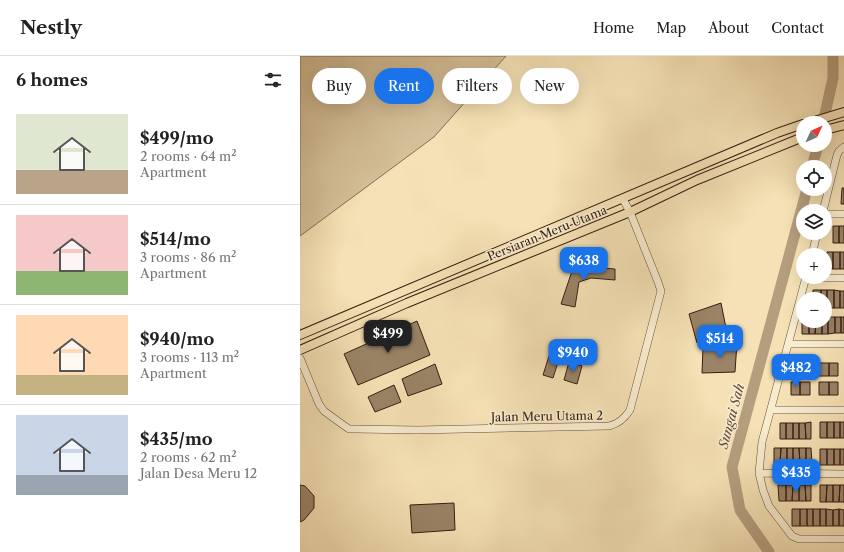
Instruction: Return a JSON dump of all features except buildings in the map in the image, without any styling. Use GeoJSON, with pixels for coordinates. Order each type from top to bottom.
{"type":"FeatureCollection","features":[{"type":"Feature","properties":{"kind":"main road","name":"Persiaran Meru Utama"},"geometry":{"type":"LineString","coordinates":[[832,116],[844,112]]}},
{"type":"Feature","properties":{"kind":"main road"},"geometry":{"type":"LineString","coordinates":[[832,128],[844,125]]}},
{"type":"Feature","properties":{"kind":"main road","name":"Persiaran Meru Utama"},"geometry":{"type":"LineString","coordinates":[[300,335],[403,290],[796,126]]}},
{"type":"Feature","properties":{"kind":"main road","name":"Persiaran Meru Utama"},"geometry":{"type":"LineString","coordinates":[[300,350],[407,303],[630,212],[697,180],[796,139]]}},
{"type":"Feature","properties":{"kind":"main road"},"geometry":{"type":"LineString","coordinates":[[694,168],[697,180]]}},
{"type":"Feature","properties":{"kind":"street"},"geometry":{"type":"LineString","coordinates":[[825,204],[839,151],[844,147]]}},
{"type":"Feature","properties":{"kind":"street","name":"Jalan Meru Utama 2"},"geometry":{"type":"LineString","coordinates":[[300,358],[319,404],[324,411],[349,429],[426,430],[613,425],[623,418],[630,410],[661,291],[630,212],[623,199]]}},
{"type":"Feature","properties":{"kind":"street"},"geometry":{"type":"LineString","coordinates":[[832,214],[844,214]]}},
{"type":"Feature","properties":{"kind":"street"},"geometry":{"type":"LineString","coordinates":[[832,278],[844,278]]}},
{"type":"Feature","properties":{"kind":"street"},"geometry":{"type":"LineString","coordinates":[[804,284],[761,447],[759,474],[769,506],[792,536],[799,539],[844,539]]}},
{"type":"Feature","properties":{"kind":"street"},"geometry":{"type":"LineString","coordinates":[[788,344],[844,344]]}},
{"type":"Feature","properties":{"kind":"street"},"geometry":{"type":"LineString","coordinates":[[770,410],[844,410]]}},
{"type":"Feature","properties":{"kind":"street"},"geometry":{"type":"LineString","coordinates":[[759,474],[844,474]]}},
{"type":"Feature","properties":{"kind":"shaded area"},"geometry":{"type":"Polygon","coordinates":[[[300,56],[506,56],[495,68],[442,68],[442,104],[463,104],[434,137],[300,236],[300,56]]]}},
{"type":"Feature","properties":{"kind":"waterway","name":"Sungai Sah"},"geometry":{"type":"LineString","coordinates":[[825,116],[833,78],[833,56]]}},
{"type":"Feature","properties":{"kind":"waterway","name":"Sungai Sah"},"geometry":{"type":"LineString","coordinates":[[814,160],[816,152]]}},
{"type":"Feature","properties":{"kind":"waterway","name":"Sungai Sah"},"geometry":{"type":"LineString","coordinates":[[769,552],[740,510],[732,467],[805,196]]}}]}
